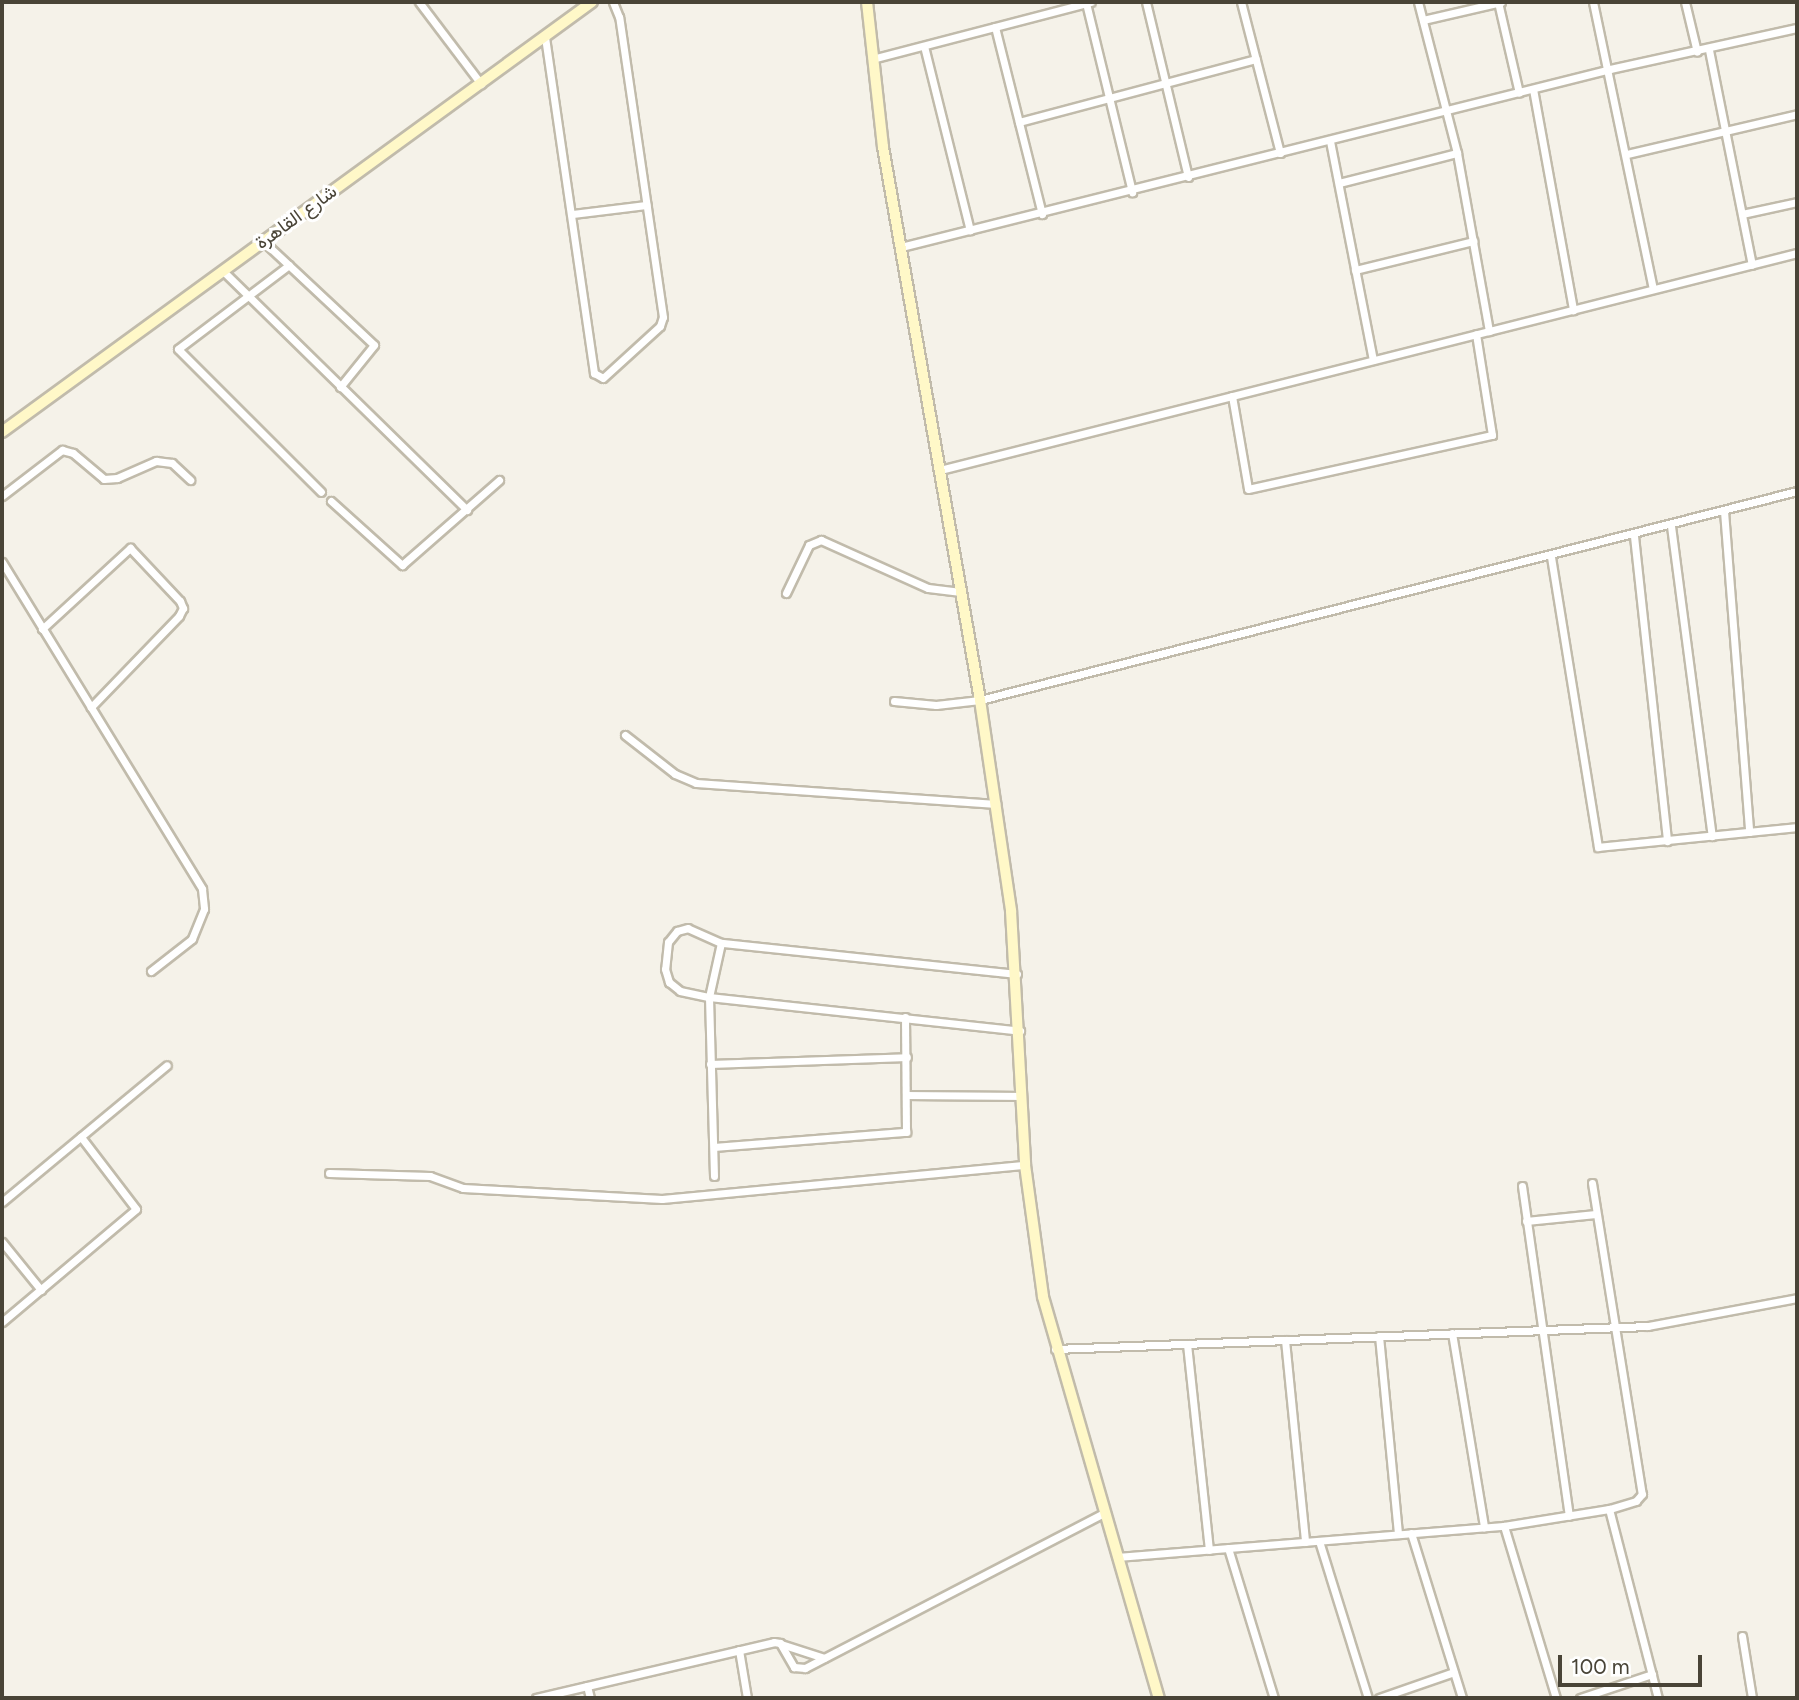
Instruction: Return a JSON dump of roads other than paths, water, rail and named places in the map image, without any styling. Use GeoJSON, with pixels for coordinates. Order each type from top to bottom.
{"type":"FeatureCollection","features":[{"type":"Feature","properties":{"kind":"main road","name":"شارع القاهرة"},"geometry":{"type":"LineString","coordinates":[[2,432],[592,2]]}},
{"type":"Feature","properties":{"kind":"main road"},"geometry":{"type":"LineString","coordinates":[[867,2],[872,59],[901,247],[996,804],[1017,974],[1026,1165],[1039,1275],[1054,1349],[1159,1698]]}},
{"type":"Feature","properties":{"kind":"street"},"geometry":{"type":"LineString","coordinates":[[419,2],[481,84]]}},
{"type":"Feature","properties":{"kind":"street"},"geometry":{"type":"LineString","coordinates":[[544,37],[594,373],[603,378],[662,322],[619,17],[612,2]]}},
{"type":"Feature","properties":{"kind":"street"},"geometry":{"type":"LineString","coordinates":[[872,59],[1088,2],[1132,192]]}},
{"type":"Feature","properties":{"kind":"street"},"geometry":{"type":"LineString","coordinates":[[1146,2],[1188,177]]}},
{"type":"Feature","properties":{"kind":"street"},"geometry":{"type":"LineString","coordinates":[[1241,2],[1280,153]]}},
{"type":"Feature","properties":{"kind":"street"},"geometry":{"type":"LineString","coordinates":[[1418,2],[1457,153],[1489,331]]}},
{"type":"Feature","properties":{"kind":"street"},"geometry":{"type":"LineString","coordinates":[[1423,20],[1499,2],[1519,93]]}},
{"type":"Feature","properties":{"kind":"street"},"geometry":{"type":"LineString","coordinates":[[1593,2],[1610,69],[1653,289]]}},
{"type":"Feature","properties":{"kind":"street"},"geometry":{"type":"LineString","coordinates":[[1685,2],[1697,52]]}},
{"type":"Feature","properties":{"kind":"street"},"geometry":{"type":"LineString","coordinates":[[995,27],[1042,214]]}},
{"type":"Feature","properties":{"kind":"street"},"geometry":{"type":"LineString","coordinates":[[901,247],[1132,192],[1610,69],[1709,50],[1797,28]]}},
{"type":"Feature","properties":{"kind":"street"},"geometry":{"type":"LineString","coordinates":[[924,46],[970,230]]}},
{"type":"Feature","properties":{"kind":"street"},"geometry":{"type":"LineString","coordinates":[[1709,50],[1752,265]]}},
{"type":"Feature","properties":{"kind":"street"},"geometry":{"type":"LineString","coordinates":[[1019,122],[1256,59]]}},
{"type":"Feature","properties":{"kind":"street"},"geometry":{"type":"LineString","coordinates":[[1533,89],[1573,310]]}},
{"type":"Feature","properties":{"kind":"street"},"geometry":{"type":"LineString","coordinates":[[1627,154],[1797,114]]}},
{"type":"Feature","properties":{"kind":"street"},"geometry":{"type":"LineString","coordinates":[[1330,141],[1373,360]]}},
{"type":"Feature","properties":{"kind":"street"},"geometry":{"type":"LineString","coordinates":[[1339,183],[1457,153]]}},
{"type":"Feature","properties":{"kind":"street"},"geometry":{"type":"LineString","coordinates":[[1742,214],[1797,202]]}},
{"type":"Feature","properties":{"kind":"street"},"geometry":{"type":"LineString","coordinates":[[572,215],[646,205]]}},
{"type":"Feature","properties":{"kind":"street"},"geometry":{"type":"LineString","coordinates":[[263,241],[374,345],[340,387]]}},
{"type":"Feature","properties":{"kind":"street"},"geometry":{"type":"LineString","coordinates":[[1355,270],[1473,241]]}},
{"type":"Feature","properties":{"kind":"street"},"geometry":{"type":"LineString","coordinates":[[940,470],[1797,253]]}},
{"type":"Feature","properties":{"kind":"street"},"geometry":{"type":"LineString","coordinates":[[289,265],[181,344],[178,352],[321,492]]}},
{"type":"Feature","properties":{"kind":"street"},"geometry":{"type":"LineString","coordinates":[[222,270],[467,510]]}},
{"type":"Feature","properties":{"kind":"street"},"geometry":{"type":"LineString","coordinates":[[1232,396],[1248,489],[1492,435],[1476,334]]}},
{"type":"Feature","properties":{"kind":"street"},"geometry":{"type":"LineString","coordinates":[[2,496],[62,450],[73,453],[104,478],[117,478],[156,461],[172,463],[190,480]]}},
{"type":"Feature","properties":{"kind":"street"},"geometry":{"type":"LineString","coordinates":[[331,501],[402,565],[499,481]]}},
{"type":"Feature","properties":{"kind":"street"},"geometry":{"type":"LineString","coordinates":[[894,701],[936,705],[980,700],[1634,536],[1797,491]]}},
{"type":"Feature","properties":{"kind":"street"},"geometry":{"type":"LineString","coordinates":[[1724,511],[1749,832]]}},
{"type":"Feature","properties":{"kind":"street"},"geometry":{"type":"LineString","coordinates":[[1671,526],[1712,836]]}},
{"type":"Feature","properties":{"kind":"street"},"geometry":{"type":"LineString","coordinates":[[1634,536],[1667,841]]}},
{"type":"Feature","properties":{"kind":"street"},"geometry":{"type":"LineString","coordinates":[[786,593],[809,545],[821,540],[928,589],[961,592]]}},
{"type":"Feature","properties":{"kind":"street"},"geometry":{"type":"LineString","coordinates":[[42,629],[130,548],[180,601],[183,608],[179,616],[91,707]]}},
{"type":"Feature","properties":{"kind":"street"},"geometry":{"type":"LineString","coordinates":[[1551,557],[1597,845],[1600,850],[1797,827]]}},
{"type":"Feature","properties":{"kind":"street"},"geometry":{"type":"LineString","coordinates":[[2,562],[204,895],[202,918],[192,939],[151,971]]}},
{"type":"Feature","properties":{"kind":"street"},"geometry":{"type":"LineString","coordinates":[[625,735],[675,774],[696,783],[996,804]]}},
{"type":"Feature","properties":{"kind":"street"},"geometry":{"type":"LineString","coordinates":[[1017,974],[721,943],[688,928],[677,931],[668,942],[665,969],[669,982],[680,991],[709,997],[1020,1031]]}},
{"type":"Feature","properties":{"kind":"street"},"geometry":{"type":"LineString","coordinates":[[714,1176],[709,997],[721,943]]}},
{"type":"Feature","properties":{"kind":"street"},"geometry":{"type":"LineString","coordinates":[[714,1147],[906,1132],[908,1095],[905,1017]]}},
{"type":"Feature","properties":{"kind":"street"},"geometry":{"type":"LineString","coordinates":[[709,1064],[907,1057]]}},
{"type":"Feature","properties":{"kind":"street"},"geometry":{"type":"LineString","coordinates":[[2,1202],[167,1065]]}},
{"type":"Feature","properties":{"kind":"street"},"geometry":{"type":"LineString","coordinates":[[908,1095],[1022,1096]]}},
{"type":"Feature","properties":{"kind":"street"},"geometry":{"type":"LineString","coordinates":[[2,1322],[136,1209],[81,1137]]}},
{"type":"Feature","properties":{"kind":"street"},"geometry":{"type":"LineString","coordinates":[[329,1173],[430,1176],[463,1188],[662,1199],[1026,1165]]}},
{"type":"Feature","properties":{"kind":"street"},"geometry":{"type":"LineString","coordinates":[[1116,1557],[1504,1526],[1609,1509],[1636,1501],[1642,1494],[1613,1327],[1592,1183]]}},
{"type":"Feature","properties":{"kind":"street"},"geometry":{"type":"LineString","coordinates":[[1522,1186],[1569,1516]]}},
{"type":"Feature","properties":{"kind":"street"},"geometry":{"type":"LineString","coordinates":[[1526,1221],[1596,1214]]}},
{"type":"Feature","properties":{"kind":"street"},"geometry":{"type":"LineString","coordinates":[[2,1242],[41,1290]]}},
{"type":"Feature","properties":{"kind":"street"},"geometry":{"type":"LineString","coordinates":[[1054,1349],[1654,1325],[1797,1298]]}},
{"type":"Feature","properties":{"kind":"street"},"geometry":{"type":"LineString","coordinates":[[1452,1333],[1484,1527]]}},
{"type":"Feature","properties":{"kind":"street"},"geometry":{"type":"LineString","coordinates":[[1380,1336],[1398,1534]]}},
{"type":"Feature","properties":{"kind":"street"},"geometry":{"type":"LineString","coordinates":[[1285,1340],[1305,1542]]}},
{"type":"Feature","properties":{"kind":"street"},"geometry":{"type":"LineString","coordinates":[[1187,1345],[1209,1550]]}},
{"type":"Feature","properties":{"kind":"street"},"geometry":{"type":"LineString","coordinates":[[1609,1509],[1658,1698]]}},
{"type":"Feature","properties":{"kind":"street"},"geometry":{"type":"LineString","coordinates":[[780,1643],[797,1669],[824,1658],[1102,1514]]}},
{"type":"Feature","properties":{"kind":"street"},"geometry":{"type":"LineString","coordinates":[[1504,1526],[1556,1698]]}},
{"type":"Feature","properties":{"kind":"street"},"geometry":{"type":"LineString","coordinates":[[1411,1533],[1462,1698]]}},
{"type":"Feature","properties":{"kind":"street"},"geometry":{"type":"LineString","coordinates":[[1319,1541],[1368,1698]]}},
{"type":"Feature","properties":{"kind":"street"},"geometry":{"type":"LineString","coordinates":[[1228,1548],[1274,1698]]}},
{"type":"Feature","properties":{"kind":"street"},"geometry":{"type":"LineString","coordinates":[[1742,1636],[1752,1698]]}},
{"type":"Feature","properties":{"kind":"street"},"geometry":{"type":"LineString","coordinates":[[536,1698],[739,1650],[780,1643],[824,1658]]}},
{"type":"Feature","properties":{"kind":"street"},"geometry":{"type":"LineString","coordinates":[[739,1650],[747,1698]]}},
{"type":"Feature","properties":{"kind":"street"},"geometry":{"type":"LineString","coordinates":[[1380,1698],[1454,1672]]}},
{"type":"Feature","properties":{"kind":"street"},"geometry":{"type":"LineString","coordinates":[[1580,1698],[1652,1674]]}},
{"type":"Feature","properties":{"kind":"street"},"geometry":{"type":"LineString","coordinates":[[587,1686],[590,1698]]}}]}
